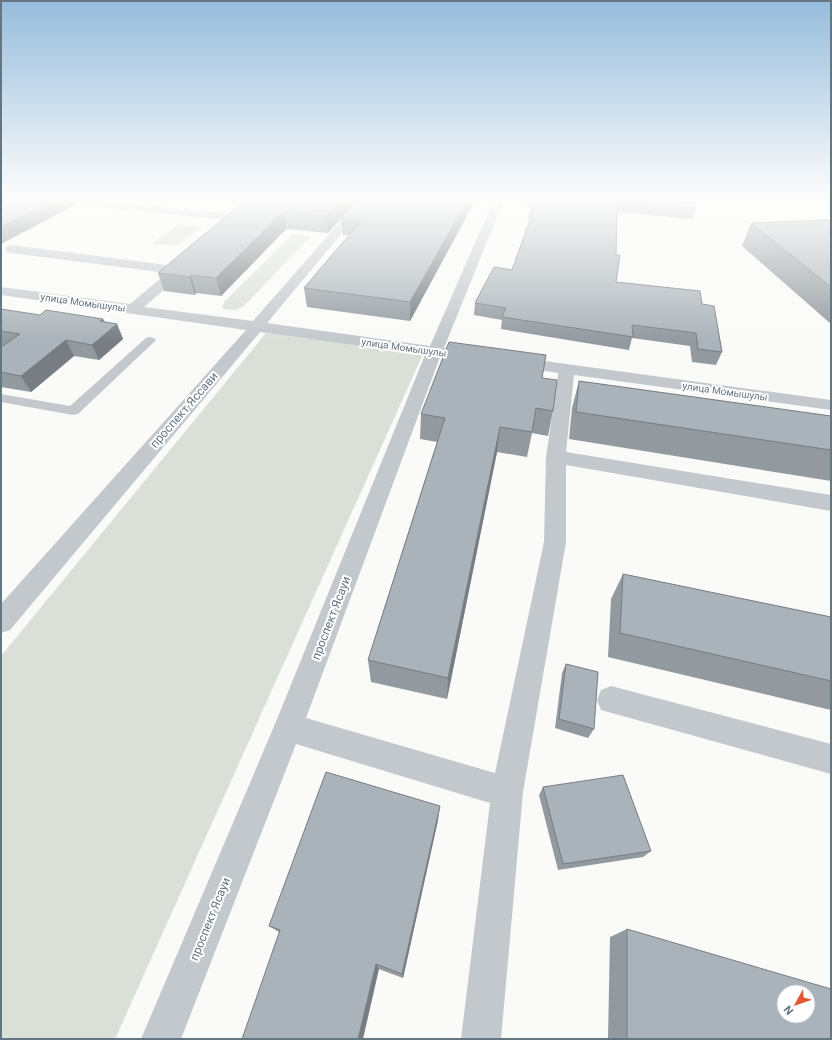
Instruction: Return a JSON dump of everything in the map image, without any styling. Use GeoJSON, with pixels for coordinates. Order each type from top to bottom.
{"type":"FeatureCollection","features":[{"type":"Feature","properties":{"kind":"street","name":"проспект Яссави"},"geometry":{"type":"LineString","coordinates":[[1,622],[326,246]]}},
{"type":"Feature","properties":{"kind":"street","name":"проспект Ясауи"},"geometry":{"type":"LineString","coordinates":[[161,1039],[288,727],[434,352],[440,342],[480,246]]}},
{"type":"Feature","properties":{"kind":"street"},"geometry":{"type":"LineString","coordinates":[[11,249],[177,270]]}},
{"type":"Feature","properties":{"kind":"street"},"geometry":{"type":"LineString","coordinates":[[133,309],[194,256]]}},
{"type":"Feature","properties":{"kind":"street","name":"улица Момышулы"},"geometry":{"type":"LineString","coordinates":[[1,291],[434,352],[459,354]]}},
{"type":"Feature","properties":{"kind":"street","name":"улица Момышулы"},"geometry":{"type":"LineString","coordinates":[[497,360],[831,405]]}},
{"type":"Feature","properties":{"kind":"street"},"geometry":{"type":"LineString","coordinates":[[481,1039],[507,792],[555,542],[556,457],[566,383],[566,369]]}},
{"type":"Feature","properties":{"kind":"street"},"geometry":{"type":"LineString","coordinates":[[556,457],[831,503]]}},
{"type":"Feature","properties":{"kind":"street"},"geometry":{"type":"LineString","coordinates":[[612,700],[831,759]]}},
{"type":"Feature","properties":{"kind":"street"},"geometry":{"type":"LineString","coordinates":[[288,727],[507,792]]}},
{"type":"Feature","properties":{"kind":"lane"},"geometry":{"type":"LineString","coordinates":[[1,398],[73,411],[150,340]]}},
{"type":"Feature","properties":{"kind":"shaded area"},"geometry":{"type":"Polygon","coordinates":[[[281,246],[302,246],[245,305],[236,310],[223,309],[222,306],[225,301],[281,246]]]}},
{"type":"Feature","properties":{"kind":"shaded area"},"geometry":{"type":"Polygon","coordinates":[[[266,333],[423,354],[115,1039],[1,1039],[1,656],[266,333]]]}},
{"type":"Feature","properties":{"kind":"building"},"geometry":{"type":"Polygon","coordinates":[[[191,246],[249,246],[216,278],[191,275],[189,277],[158,273],[191,246]]]}},
{"type":"Feature","properties":{"kind":"building"},"geometry":{"type":"Polygon","coordinates":[[[340,246],[442,246],[410,302],[304,288],[340,246]]]}},
{"type":"Feature","properties":{"kind":"building"},"geometry":{"type":"Polygon","coordinates":[[[521,246],[616,246],[616,255],[620,255],[616,282],[700,291],[702,304],[714,306],[722,352],[698,349],[696,333],[632,325],[633,337],[502,317],[506,308],[475,303],[494,267],[512,270],[521,246]]]}},
{"type":"Feature","properties":{"kind":"building"},"geometry":{"type":"Polygon","coordinates":[[[779,246],[831,246],[831,287],[779,246]]]}},
{"type":"Feature","properties":{"kind":"building"},"geometry":{"type":"Polygon","coordinates":[[[1,309],[40,315],[46,310],[103,319],[100,321],[117,324],[92,345],[66,340],[21,376],[1,372],[1,347],[20,334],[1,331],[1,309]]]}},
{"type":"Feature","properties":{"kind":"building"},"geometry":{"type":"Polygon","coordinates":[[[449,342],[546,355],[542,378],[557,380],[553,411],[536,408],[532,432],[500,427],[448,678],[368,660],[445,418],[421,414],[449,342]]]}},
{"type":"Feature","properties":{"kind":"building"},"geometry":{"type":"Polygon","coordinates":[[[579,381],[831,416],[831,450],[576,412],[579,381]]]}},
{"type":"Feature","properties":{"kind":"building"},"geometry":{"type":"Polygon","coordinates":[[[623,574],[831,617],[831,681],[620,633],[623,574]]]}},
{"type":"Feature","properties":{"kind":"building"},"geometry":{"type":"Polygon","coordinates":[[[566,664],[598,672],[594,729],[559,719],[566,664]]]}},
{"type":"Feature","properties":{"kind":"building"},"geometry":{"type":"Polygon","coordinates":[[[326,772],[440,806],[402,974],[376,964],[358,1039],[242,1039],[280,930],[269,926],[326,772]]]}},
{"type":"Feature","properties":{"kind":"building"},"geometry":{"type":"Polygon","coordinates":[[[623,775],[651,851],[563,864],[543,787],[623,775]]]}},
{"type":"Feature","properties":{"kind":"building"},"geometry":{"type":"Polygon","coordinates":[[[627,929],[814,984],[776,984],[776,1024],[816,1024],[816,985],[831,989],[831,1039],[627,1039],[627,929]]]}}]}
